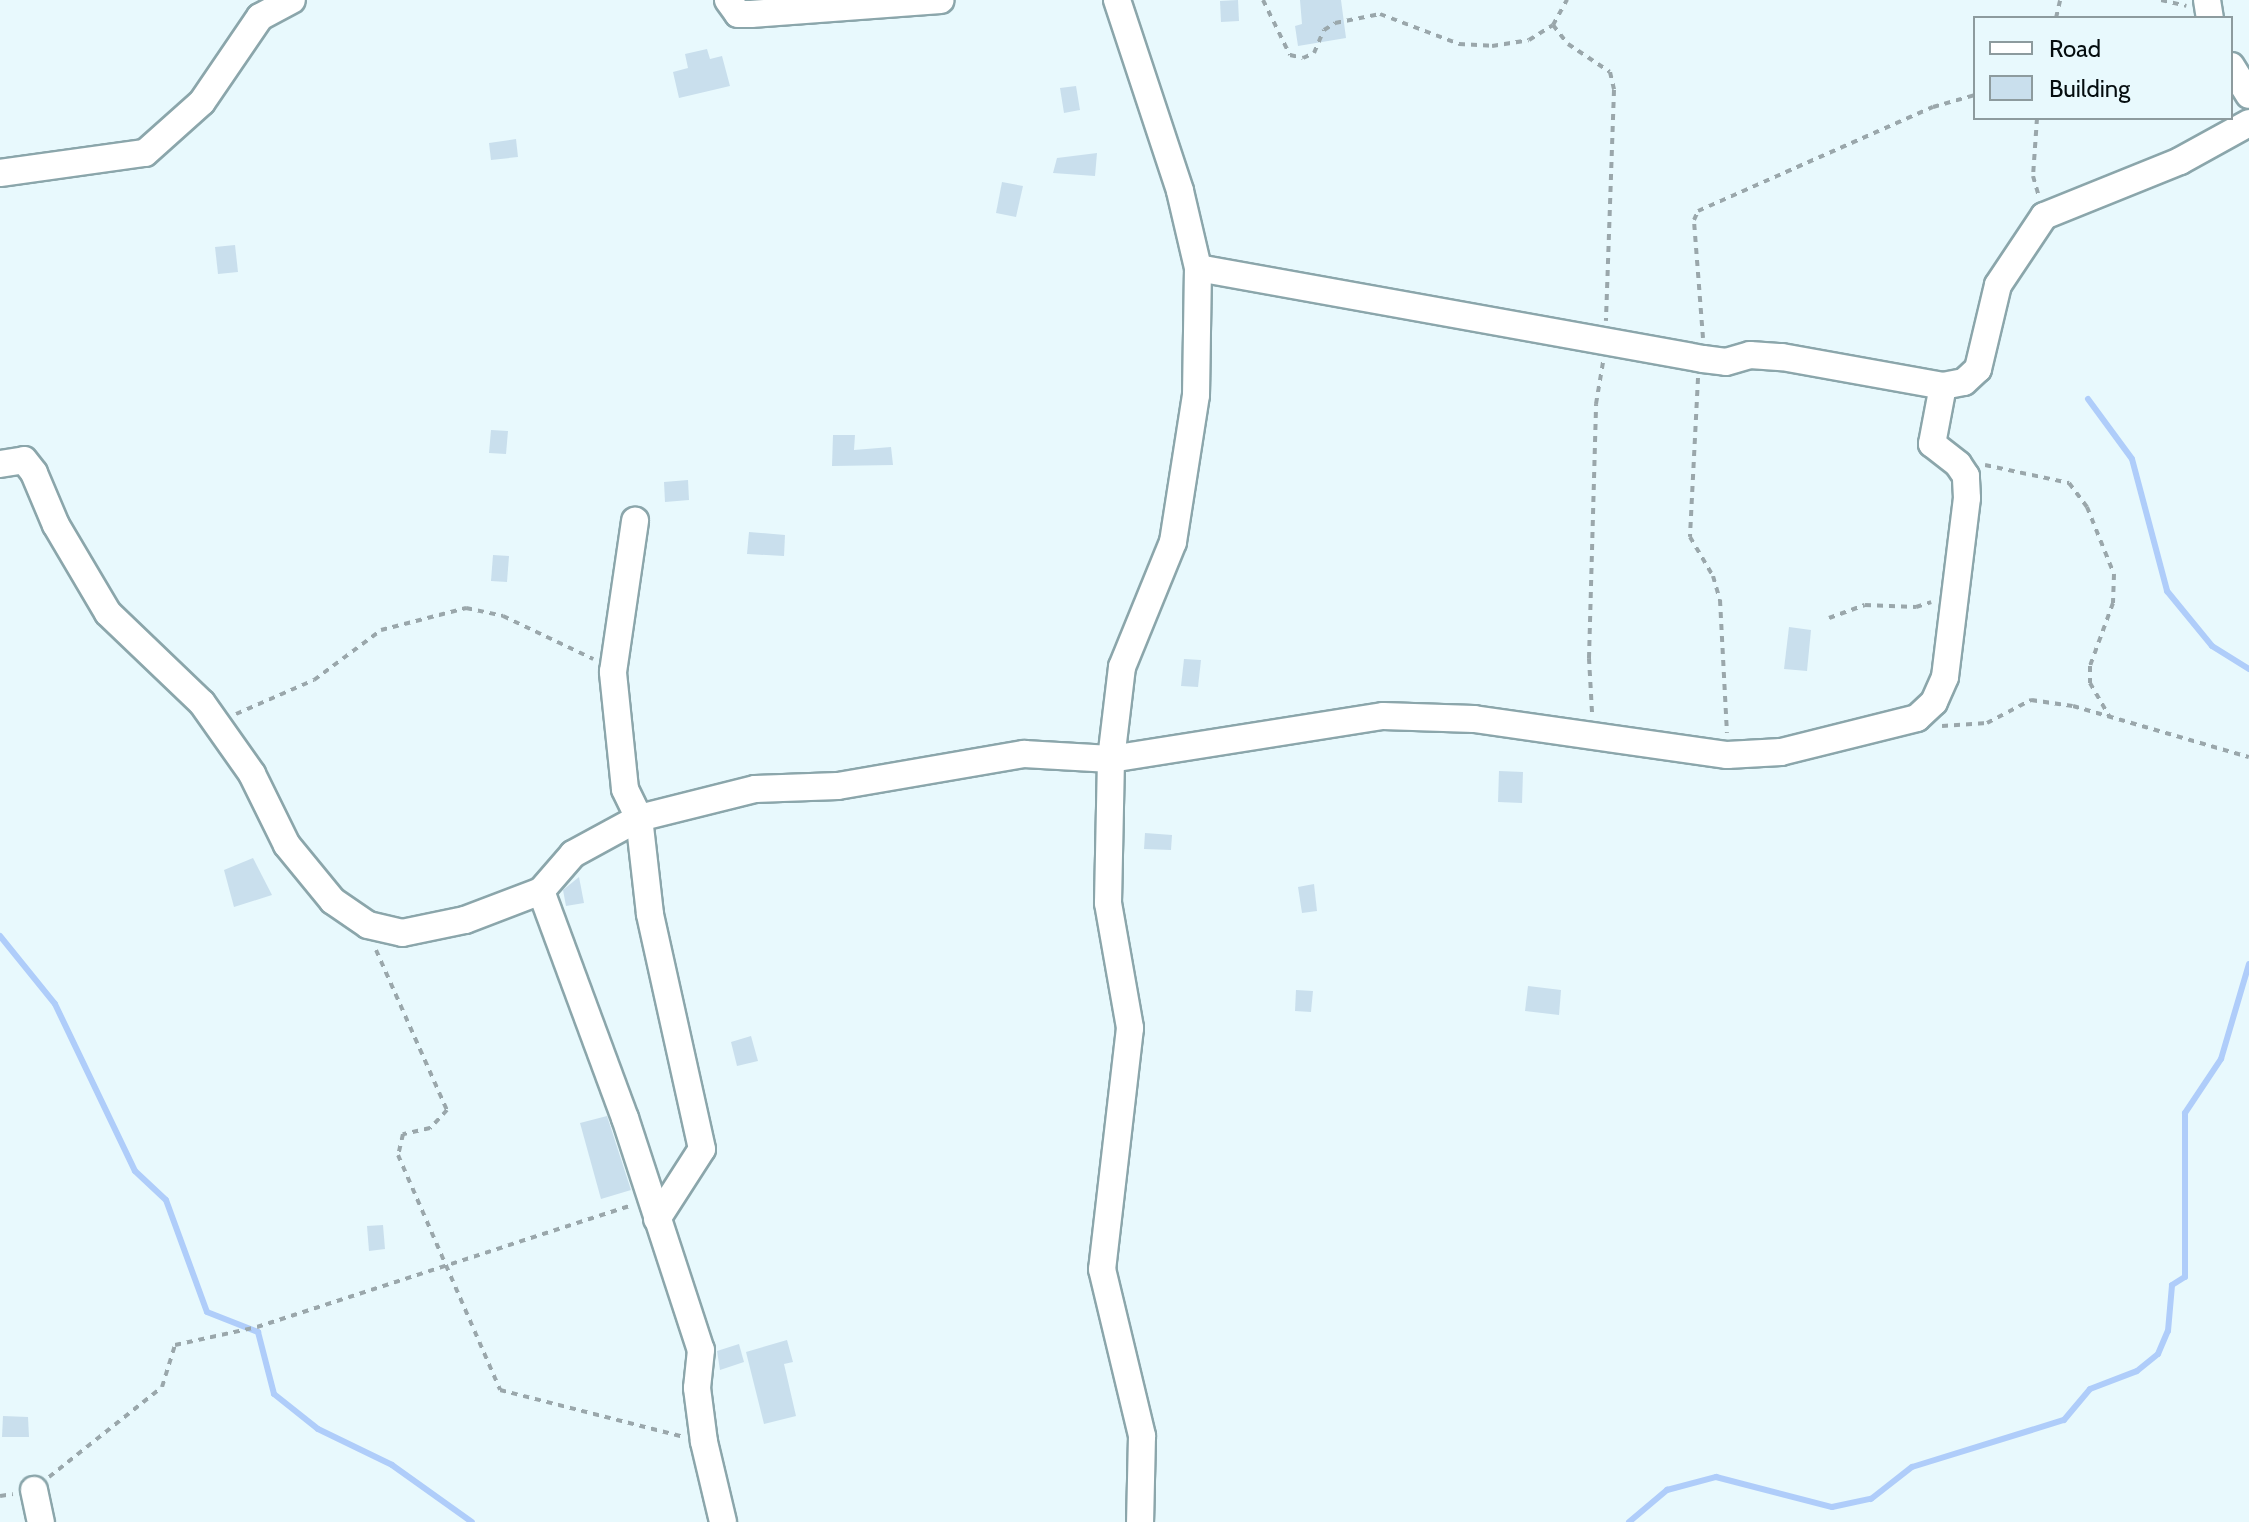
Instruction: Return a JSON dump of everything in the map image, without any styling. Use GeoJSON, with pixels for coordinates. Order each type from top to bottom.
{"type":"FeatureCollection","features":[{"type":"Feature","properties":{"kind":"street"},"geometry":{"type":"LineString","coordinates":[[0,173],[154,147],[202,102],[260,17],[292,0]]}},
{"type":"Feature","properties":{"kind":"street"},"geometry":{"type":"LineString","coordinates":[[728,0],[738,14],[940,0]]}},
{"type":"Feature","properties":{"kind":"street"},"geometry":{"type":"LineString","coordinates":[[1117,0],[1180,191],[1198,268],[1196,395],[1173,542],[1122,667],[1111,759],[1108,903],[1130,1028],[1102,1269],[1142,1436],[1140,1522]]}},
{"type":"Feature","properties":{"kind":"street"},"geometry":{"type":"LineString","coordinates":[[2233,69],[2249,95]]}},
{"type":"Feature","properties":{"kind":"street"},"geometry":{"type":"LineString","coordinates":[[1198,268],[1726,362],[1750,355],[1782,357],[1943,386],[1964,382],[1978,369],[1998,285],[2044,216],[2180,161],[2249,123]]}},
{"type":"Feature","properties":{"kind":"street"},"geometry":{"type":"LineString","coordinates":[[0,464],[24,460],[108,613],[202,703],[252,774],[287,845],[333,901],[368,925],[402,933],[465,920],[541,891],[573,854],[639,818],[741,792],[838,786],[1024,754],[1111,759],[1383,716],[1474,719],[1594,739],[1727,755],[1781,752],[1917,718],[1934,702],[1945,677],[1967,498],[1966,476],[1958,464],[1932,444],[1943,386]]}},
{"type":"Feature","properties":{"kind":"street"},"geometry":{"type":"LineString","coordinates":[[635,521],[613,672],[625,789],[639,818],[650,914],[702,1149],[653,1209]]}},
{"type":"Feature","properties":{"kind":"street"},"geometry":{"type":"LineString","coordinates":[[541,891],[625,1118],[701,1350],[697,1388],[704,1442],[723,1522]]}},
{"type":"Feature","properties":{"kind":"street"},"geometry":{"type":"LineString","coordinates":[[34,1490],[41,1522]]}},
{"type":"Feature","properties":{"kind":"path"},"geometry":{"type":"LineString","coordinates":[[1263,0],[1290,55],[1303,58],[1314,53],[1324,30],[1335,23],[1380,14],[1417,31],[1470,45],[1529,40],[1553,25],[1567,0]]}},
{"type":"Feature","properties":{"kind":"path"},"geometry":{"type":"LineString","coordinates":[[1553,25],[1568,44],[1610,72],[1614,90],[1606,339],[1596,404],[1589,658],[1594,739]]}},
{"type":"Feature","properties":{"kind":"path"},"geometry":{"type":"LineString","coordinates":[[2037,120],[2033,176],[2044,216]]}},
{"type":"Feature","properties":{"kind":"path"},"geometry":{"type":"LineString","coordinates":[[1958,464],[1996,465],[2069,483],[2087,507],[2114,574],[2113,603],[2090,666],[2090,683],[2110,717]]}},
{"type":"Feature","properties":{"kind":"path"},"geometry":{"type":"LineString","coordinates":[[1829,618],[1865,605],[1916,607],[1954,590]]}},
{"type":"Feature","properties":{"kind":"path"},"geometry":{"type":"LineString","coordinates":[[202,703],[217,714],[238,713],[314,680],[381,630],[466,608],[503,616],[576,647],[613,672]]}},
{"type":"Feature","properties":{"kind":"path"},"geometry":{"type":"LineString","coordinates":[[1917,718],[1929,725],[1969,726],[2003,717],[2031,700],[2110,717],[2249,757]]}},
{"type":"Feature","properties":{"kind":"path"},"geometry":{"type":"LineString","coordinates":[[368,925],[380,966],[447,1110],[430,1128],[403,1134],[398,1155],[500,1390],[704,1442]]}},
{"type":"Feature","properties":{"kind":"path"},"geometry":{"type":"LineString","coordinates":[[34,1490],[162,1387],[175,1345],[257,1327],[445,1266],[653,1209]]}},
{"type":"Feature","properties":{"kind":"building"},"geometry":{"type":"Polygon","coordinates":[[[1238,0],[1239,21],[1221,22],[1220,1],[1238,0]]]}},
{"type":"Feature","properties":{"kind":"building"},"geometry":{"type":"Polygon","coordinates":[[[1300,0],[1341,0],[1346,38],[1298,46],[1295,26],[1302,24],[1300,0]]]}},
{"type":"Feature","properties":{"kind":"building"},"geometry":{"type":"Polygon","coordinates":[[[707,49],[710,59],[722,56],[730,86],[679,98],[673,72],[688,68],[685,54],[707,49]]]}},
{"type":"Feature","properties":{"kind":"building"},"geometry":{"type":"Polygon","coordinates":[[[1076,86],[1080,110],[1064,113],[1060,88],[1076,86]]]}},
{"type":"Feature","properties":{"kind":"building"},"geometry":{"type":"Polygon","coordinates":[[[516,139],[518,157],[491,160],[489,143],[516,139]]]}},
{"type":"Feature","properties":{"kind":"building"},"geometry":{"type":"Polygon","coordinates":[[[1097,153],[1095,176],[1053,173],[1057,158],[1097,153]]]}},
{"type":"Feature","properties":{"kind":"building"},"geometry":{"type":"Polygon","coordinates":[[[1002,182],[1023,186],[1016,217],[996,213],[1002,182]]]}},
{"type":"Feature","properties":{"kind":"building"},"geometry":{"type":"Polygon","coordinates":[[[235,245],[238,272],[218,274],[215,247],[235,245]]]}},
{"type":"Feature","properties":{"kind":"building"},"geometry":{"type":"Polygon","coordinates":[[[491,430],[508,431],[506,454],[489,453],[491,430]]]}},
{"type":"Feature","properties":{"kind":"building"},"geometry":{"type":"Polygon","coordinates":[[[833,435],[855,435],[854,450],[891,447],[893,465],[832,466],[833,435]]]}},
{"type":"Feature","properties":{"kind":"building"},"geometry":{"type":"Polygon","coordinates":[[[688,480],[689,500],[665,502],[664,482],[688,480]]]}},
{"type":"Feature","properties":{"kind":"building"},"geometry":{"type":"Polygon","coordinates":[[[749,532],[785,535],[784,556],[747,554],[749,532]]]}},
{"type":"Feature","properties":{"kind":"building"},"geometry":{"type":"Polygon","coordinates":[[[493,555],[509,556],[507,582],[491,581],[493,555]]]}},
{"type":"Feature","properties":{"kind":"building"},"geometry":{"type":"Polygon","coordinates":[[[1789,627],[1811,630],[1807,671],[1784,669],[1789,627]]]}},
{"type":"Feature","properties":{"kind":"building"},"geometry":{"type":"Polygon","coordinates":[[[1184,659],[1201,660],[1198,687],[1181,686],[1184,659]]]}},
{"type":"Feature","properties":{"kind":"building"},"geometry":{"type":"Polygon","coordinates":[[[1499,771],[1523,772],[1522,803],[1498,802],[1499,771]]]}},
{"type":"Feature","properties":{"kind":"building"},"geometry":{"type":"Polygon","coordinates":[[[1145,833],[1172,835],[1171,850],[1144,849],[1145,833]]]}},
{"type":"Feature","properties":{"kind":"building"},"geometry":{"type":"Polygon","coordinates":[[[253,858],[272,895],[234,907],[224,870],[253,858]]]}},
{"type":"Feature","properties":{"kind":"building"},"geometry":{"type":"Polygon","coordinates":[[[579,877],[584,903],[566,906],[563,890],[579,877]]]}},
{"type":"Feature","properties":{"kind":"building"},"geometry":{"type":"Polygon","coordinates":[[[1314,884],[1317,911],[1302,913],[1298,887],[1314,884]]]}},
{"type":"Feature","properties":{"kind":"building"},"geometry":{"type":"Polygon","coordinates":[[[1528,986],[1561,990],[1559,1015],[1525,1011],[1528,986]]]}},
{"type":"Feature","properties":{"kind":"building"},"geometry":{"type":"Polygon","coordinates":[[[1296,990],[1313,991],[1311,1012],[1295,1011],[1296,990]]]}},
{"type":"Feature","properties":{"kind":"building"},"geometry":{"type":"Polygon","coordinates":[[[751,1036],[758,1061],[737,1066],[731,1042],[751,1036]]]}},
{"type":"Feature","properties":{"kind":"building"},"geometry":{"type":"Polygon","coordinates":[[[607,1116],[631,1190],[601,1199],[580,1123],[607,1116]]]}},
{"type":"Feature","properties":{"kind":"building"},"geometry":{"type":"Polygon","coordinates":[[[383,1225],[385,1249],[369,1251],[367,1226],[383,1225]]]}},
{"type":"Feature","properties":{"kind":"building"},"geometry":{"type":"Polygon","coordinates":[[[787,1340],[793,1362],[784,1364],[796,1416],[764,1424],[746,1352],[787,1340]]]}},
{"type":"Feature","properties":{"kind":"building"},"geometry":{"type":"Polygon","coordinates":[[[739,1344],[744,1362],[720,1370],[717,1351],[739,1344]]]}},
{"type":"Feature","properties":{"kind":"building"},"geometry":{"type":"Polygon","coordinates":[[[3,1416],[28,1417],[29,1437],[2,1437],[3,1416]]]}},
{"type":"Feature","properties":{"kind":"waterway"},"geometry":{"type":"LineString","coordinates":[[2088,399],[2132,459],[2167,591],[2212,646],[2249,669]]}},
{"type":"Feature","properties":{"kind":"waterway"},"geometry":{"type":"LineString","coordinates":[[0,936],[55,1004],[135,1171],[166,1200],[207,1312],[258,1332],[274,1394],[318,1429],[392,1465],[472,1522]]}},
{"type":"Feature","properties":{"kind":"waterway"},"geometry":{"type":"LineString","coordinates":[[1629,1522],[1667,1490],[1716,1477],[1832,1507],[1871,1499],[1912,1467],[2064,1420],[2090,1389],[2137,1371],[2158,1354],[2168,1331],[2172,1285],[2185,1277],[2185,1113],[2221,1059],[2249,964]]}}]}
